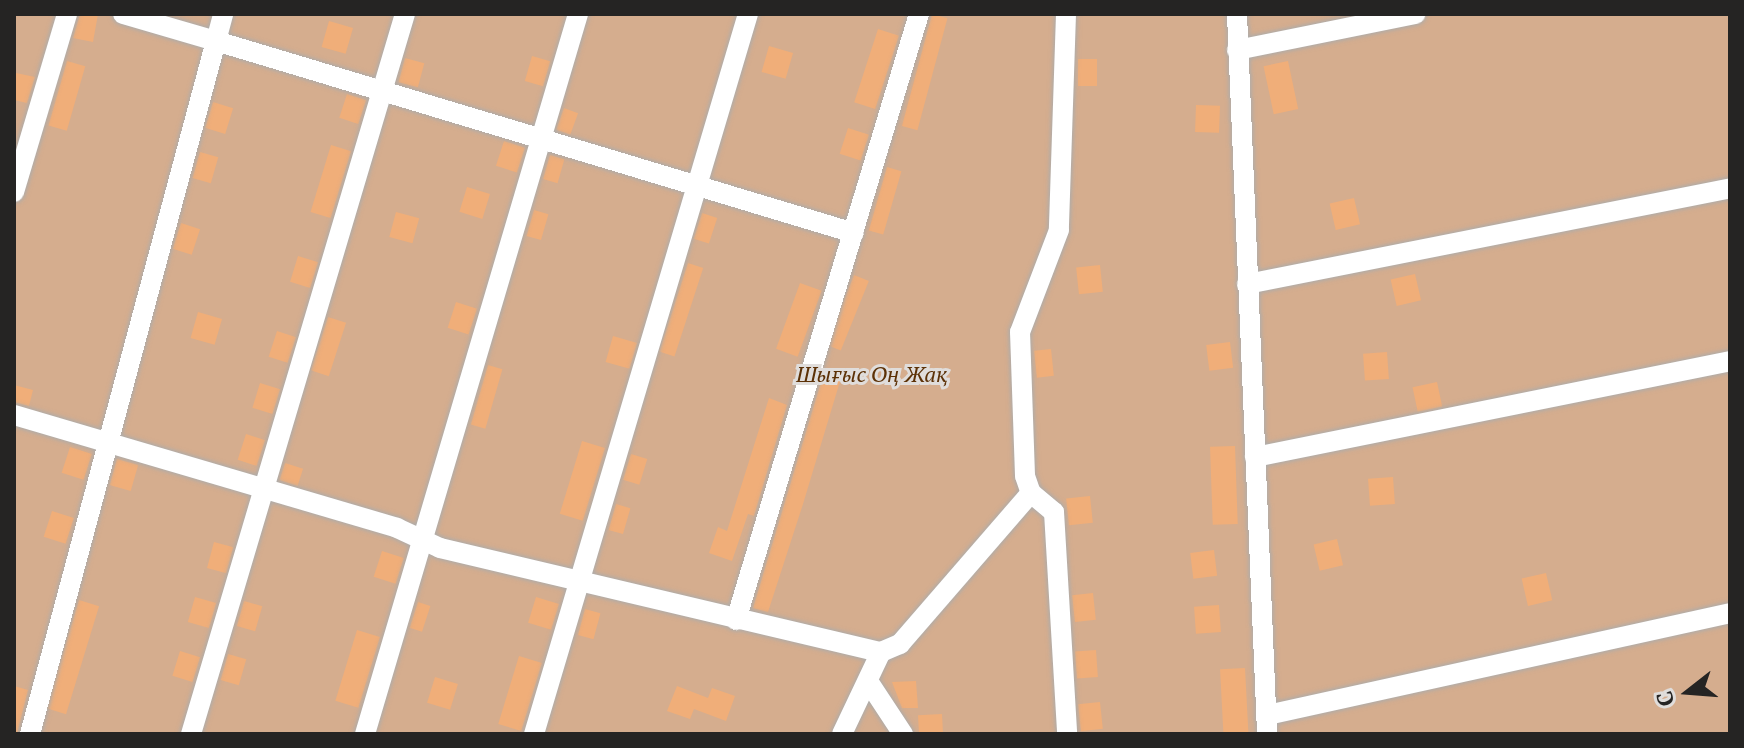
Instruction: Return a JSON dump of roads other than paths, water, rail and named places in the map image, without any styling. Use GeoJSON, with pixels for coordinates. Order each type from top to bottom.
{"type":"FeatureCollection","features":[{"type":"Feature","properties":{"kind":"street"},"geometry":{"type":"LineString","coordinates":[[14,192],[67,14]]}},
{"type":"Feature","properties":{"kind":"street"},"geometry":{"type":"LineString","coordinates":[[123,14],[382,89],[854,233]]}},
{"type":"Feature","properties":{"kind":"street"},"geometry":{"type":"LineString","coordinates":[[30,734],[223,14]]}},
{"type":"Feature","properties":{"kind":"street"},"geometry":{"type":"LineString","coordinates":[[191,734],[405,14]]}},
{"type":"Feature","properties":{"kind":"street"},"geometry":{"type":"LineString","coordinates":[[365,734],[578,14]]}},
{"type":"Feature","properties":{"kind":"street"},"geometry":{"type":"LineString","coordinates":[[534,734],[748,14]]}},
{"type":"Feature","properties":{"kind":"street"},"geometry":{"type":"LineString","coordinates":[[736,620],[919,14]]}},
{"type":"Feature","properties":{"kind":"street"},"geometry":{"type":"LineString","coordinates":[[1066,14],[1059,230],[1020,332],[1025,476],[1031,493],[1054,512],[1067,734]]}},
{"type":"Feature","properties":{"kind":"street"},"geometry":{"type":"LineString","coordinates":[[1237,14],[1267,724],[1730,613]]}},
{"type":"Feature","properties":{"kind":"street"},"geometry":{"type":"LineString","coordinates":[[1237,50],[1415,14]]}},
{"type":"Feature","properties":{"kind":"street"},"geometry":{"type":"LineString","coordinates":[[1247,284],[1730,188]]}},
{"type":"Feature","properties":{"kind":"street"},"geometry":{"type":"LineString","coordinates":[[1255,457],[1730,361]]}},
{"type":"Feature","properties":{"kind":"street"},"geometry":{"type":"LineString","coordinates":[[14,415],[109,446],[265,489],[422,540],[736,620],[881,652],[900,644],[1031,493]]}},
{"type":"Feature","properties":{"kind":"street"},"geometry":{"type":"LineString","coordinates":[[842,734],[881,652]]}},
{"type":"Feature","properties":{"kind":"street"},"geometry":{"type":"LineString","coordinates":[[868,681],[903,734]]}},
{"type":"Feature","properties":{"kind":"park label","name":"Шығыс Оң Жақ"},"geometry":{"type":"Point","coordinates":[872,374]}}]}
